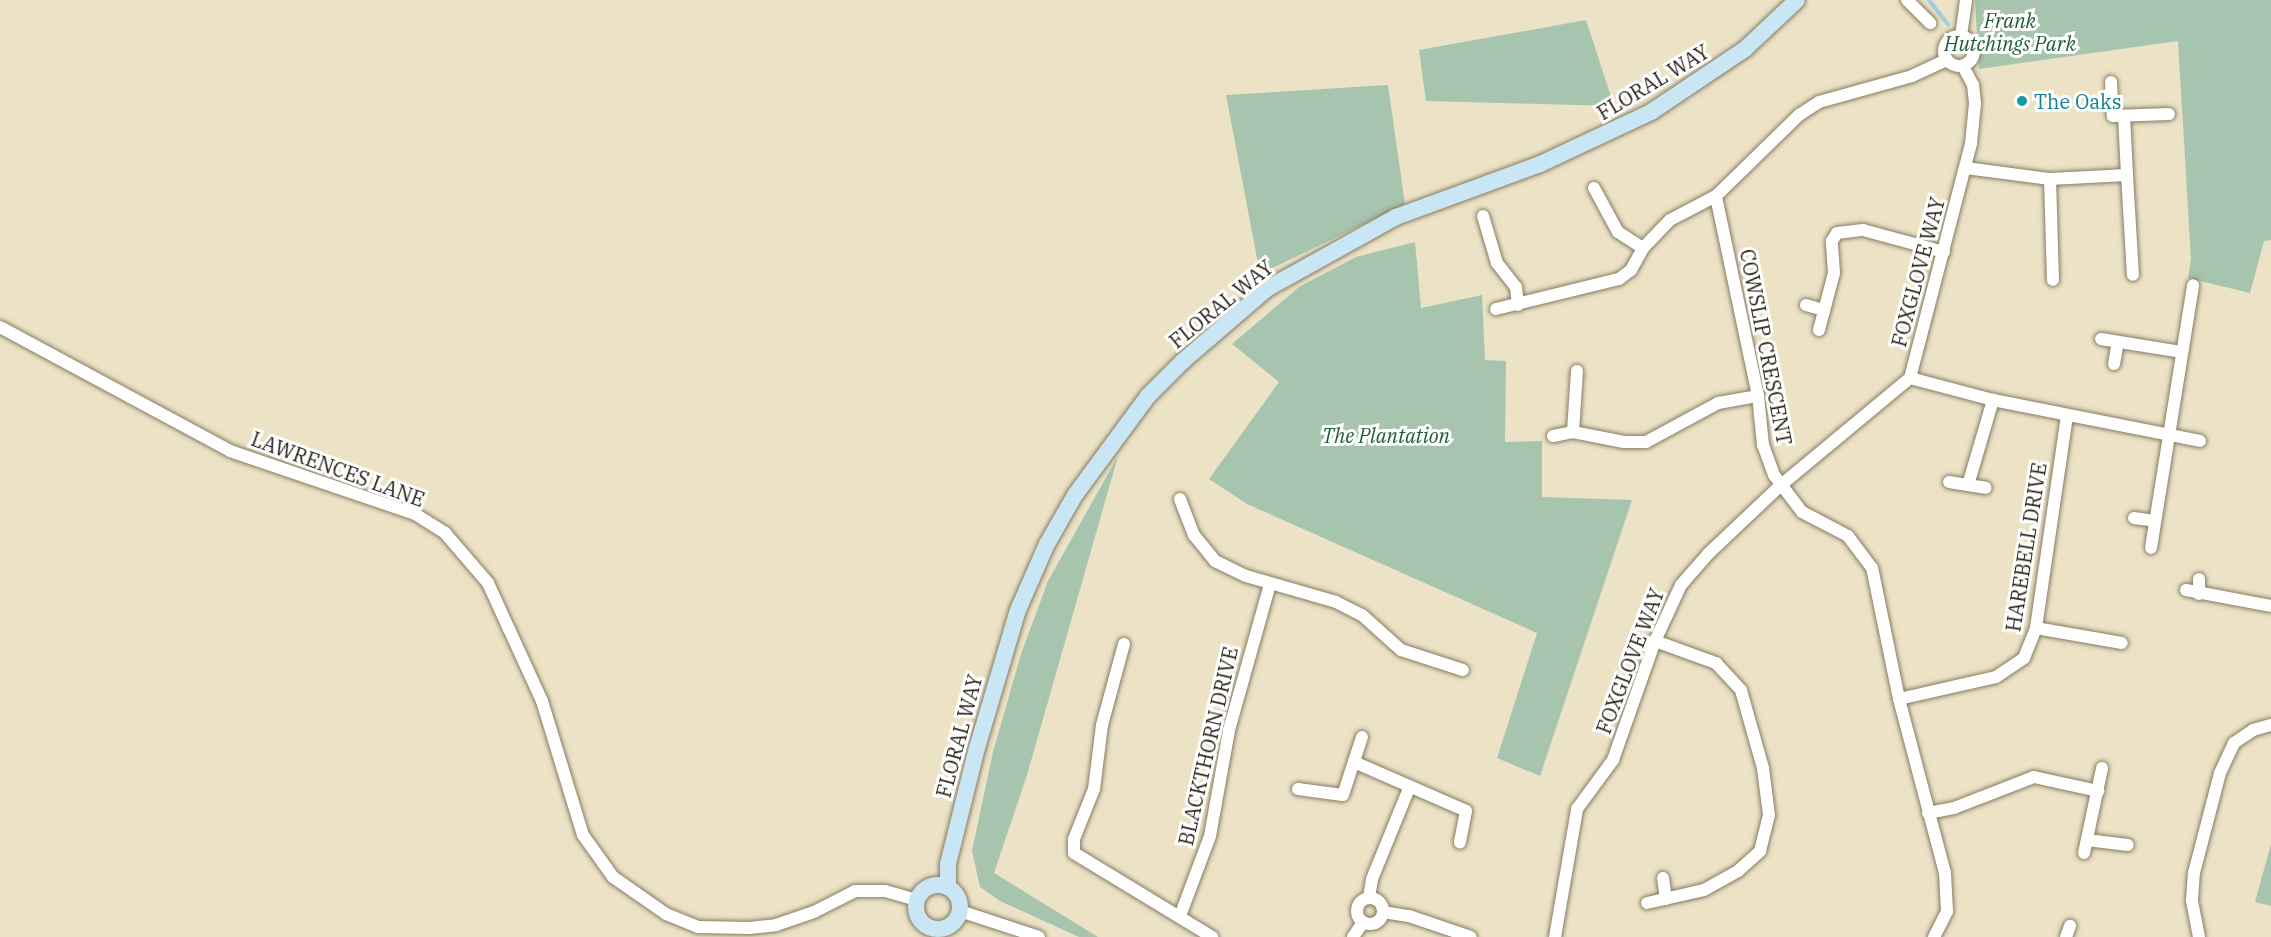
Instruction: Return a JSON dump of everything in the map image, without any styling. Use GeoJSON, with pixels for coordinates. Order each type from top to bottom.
{"type":"FeatureCollection","features":[{"type":"Feature","properties":{"kind":"street","name":"FLORAL WAY"},"geometry":{"type":"LineString","coordinates":[[948,887],[948,864],[977,748],[1018,610],[1047,544],[1075,495],[1155,389],[1257,296],[1312,261],[1396,217],[1540,164],[1651,112],[1745,49],[1797,0]]}},
{"type":"Feature","properties":{"kind":"street"},"geometry":{"type":"LineString","coordinates":[[1907,0],[1930,23]]}},
{"type":"Feature","properties":{"kind":"street"},"geometry":{"type":"LineString","coordinates":[[1946,60],[1947,42],[1961,36],[1966,0]]}},
{"type":"Feature","properties":{"kind":"street","name":"FOXGLOVE WAY"},"geometry":{"type":"LineString","coordinates":[[1555,937],[1577,809],[1612,760],[1655,641],[1693,570],[1781,485],[1910,378],[1966,168],[1975,103],[1973,85],[1964,66],[1971,60],[1974,48],[1961,36]]}},
{"type":"Feature","properties":{"kind":"street"},"geometry":{"type":"LineString","coordinates":[[1946,60],[1954,66],[1964,66]]}},
{"type":"Feature","properties":{"kind":"street"},"geometry":{"type":"LineString","coordinates":[[1496,309],[1619,279],[1631,270],[1643,248],[1683,211],[1716,196],[1799,116],[1819,102],[1912,76],[1946,60]]}},
{"type":"Feature","properties":{"kind":"street"},"geometry":{"type":"LineString","coordinates":[[2111,82],[2113,116],[2169,114]]}},
{"type":"Feature","properties":{"kind":"street"},"geometry":{"type":"LineString","coordinates":[[2124,116],[2133,275]]}},
{"type":"Feature","properties":{"kind":"street"},"geometry":{"type":"LineString","coordinates":[[1966,168],[2050,179],[2127,175]]}},
{"type":"Feature","properties":{"kind":"street"},"geometry":{"type":"LineString","coordinates":[[2050,179],[2053,280]]}},
{"type":"Feature","properties":{"kind":"street"},"geometry":{"type":"LineString","coordinates":[[1594,188],[1618,232],[1643,248]]}},
{"type":"Feature","properties":{"kind":"street","name":"COWSLIP CRESCENT"},"geometry":{"type":"LineString","coordinates":[[1716,196],[1758,396],[1763,445],[1781,485],[1802,512],[1838,529],[1866,557],[1948,900],[1944,921],[1934,937]]}},
{"type":"Feature","properties":{"kind":"street"},"geometry":{"type":"LineString","coordinates":[[1483,216],[1497,263],[1516,287],[1518,305]]}},
{"type":"Feature","properties":{"kind":"street"},"geometry":{"type":"LineString","coordinates":[[1819,330],[1834,273],[1832,241],[1837,233],[1863,230],[1944,252]]}},
{"type":"Feature","properties":{"kind":"street"},"geometry":{"type":"LineString","coordinates":[[2151,548],[2193,285]]}},
{"type":"Feature","properties":{"kind":"street"},"geometry":{"type":"LineString","coordinates":[[1806,304],[1824,310]]}},
{"type":"Feature","properties":{"kind":"street","name":"LAWRENCES LANE"},"geometry":{"type":"LineString","coordinates":[[0,327],[230,451],[415,514],[446,532],[462,548],[492,592],[542,701],[583,835],[598,860],[613,877],[666,914],[698,932]]}},
{"type":"Feature","properties":{"kind":"street"},"geometry":{"type":"LineString","coordinates":[[2101,339],[2181,352]]}},
{"type":"Feature","properties":{"kind":"street"},"geometry":{"type":"LineString","coordinates":[[2114,364],[2118,342]]}},
{"type":"Feature","properties":{"kind":"street"},"geometry":{"type":"LineString","coordinates":[[1573,432],[1577,371]]}},
{"type":"Feature","properties":{"kind":"street"},"geometry":{"type":"LineString","coordinates":[[1910,378],[1993,400],[2200,441]]}},
{"type":"Feature","properties":{"kind":"street"},"geometry":{"type":"LineString","coordinates":[[1553,436],[1573,432],[1624,442],[1646,442],[1718,403],[1758,396]]}},
{"type":"Feature","properties":{"kind":"street"},"geometry":{"type":"LineString","coordinates":[[1968,485],[1993,400]]}},
{"type":"Feature","properties":{"kind":"street","name":"HAREBELL DRIVE"},"geometry":{"type":"LineString","coordinates":[[1899,699],[2005,674],[2024,658],[2036,628],[2067,415]]}},
{"type":"Feature","properties":{"kind":"street"},"geometry":{"type":"LineString","coordinates":[[1949,482],[1986,488]]}},
{"type":"Feature","properties":{"kind":"street"},"geometry":{"type":"LineString","coordinates":[[1180,499],[1194,535],[1215,561],[1270,584],[1336,602],[1362,615],[1401,650],[1463,670]]}},
{"type":"Feature","properties":{"kind":"street"},"geometry":{"type":"LineString","coordinates":[[2134,518],[2155,521]]}},
{"type":"Feature","properties":{"kind":"street"},"geometry":{"type":"LineString","coordinates":[[2199,579],[2199,594]]}},
{"type":"Feature","properties":{"kind":"street","name":"BLACKTHORN DRIVE"},"geometry":{"type":"LineString","coordinates":[[1180,916],[1210,836],[1231,720],[1270,584]]}},
{"type":"Feature","properties":{"kind":"street"},"geometry":{"type":"LineString","coordinates":[[2186,590],[2271,606]]}},
{"type":"Feature","properties":{"kind":"street"},"geometry":{"type":"LineString","coordinates":[[2036,628],[2122,643]]}},
{"type":"Feature","properties":{"kind":"street"},"geometry":{"type":"LineString","coordinates":[[1647,903],[1704,890],[1752,861],[1767,831],[1769,806],[1752,718],[1741,690],[1716,663],[1655,641]]}},
{"type":"Feature","properties":{"kind":"street"},"geometry":{"type":"LineString","coordinates":[[1124,644],[1102,725],[1094,789],[1072,846],[1080,859],[1180,916],[1212,937]]}},
{"type":"Feature","properties":{"kind":"street"},"geometry":{"type":"LineString","coordinates":[[2199,937],[2192,900],[2194,873],[2220,773],[2234,743],[2253,730],[2271,725]]}},
{"type":"Feature","properties":{"kind":"street"},"geometry":{"type":"LineString","coordinates":[[1298,789],[1343,795],[1362,737]]}},
{"type":"Feature","properties":{"kind":"street"},"geometry":{"type":"LineString","coordinates":[[1354,762],[1466,812],[1460,842]]}},
{"type":"Feature","properties":{"kind":"street"},"geometry":{"type":"LineString","coordinates":[[2085,854],[2102,768]]}},
{"type":"Feature","properties":{"kind":"street"},"geometry":{"type":"LineString","coordinates":[[1928,813],[1954,808],[2034,777],[2098,791]]}},
{"type":"Feature","properties":{"kind":"street"},"geometry":{"type":"LineString","coordinates":[[1363,922],[1358,907],[1369,898],[1372,879],[1410,786]]}},
{"type":"Feature","properties":{"kind":"street"},"geometry":{"type":"LineString","coordinates":[[2087,840],[2128,845]]}},
{"type":"Feature","properties":{"kind":"street"},"geometry":{"type":"LineString","coordinates":[[1663,878],[1666,899]]}},
{"type":"Feature","properties":{"kind":"street"},"geometry":{"type":"LineString","coordinates":[[933,885],[948,887],[958,897],[960,911],[954,922],[932,933],[920,918],[917,900],[933,885]]}},
{"type":"Feature","properties":{"kind":"street"},"geometry":{"type":"LineString","coordinates":[[698,932],[777,931],[855,891],[885,891],[917,900]]}},
{"type":"Feature","properties":{"kind":"street"},"geometry":{"type":"LineString","coordinates":[[1369,898],[1379,902],[1383,912]]}},
{"type":"Feature","properties":{"kind":"street"},"geometry":{"type":"LineString","coordinates":[[960,911],[1039,937]]}},
{"type":"Feature","properties":{"kind":"street"},"geometry":{"type":"LineString","coordinates":[[1363,922],[1375,923],[1383,912]]}},
{"type":"Feature","properties":{"kind":"street"},"geometry":{"type":"LineString","coordinates":[[1383,912],[1409,916],[1472,937]]}},
{"type":"Feature","properties":{"kind":"street"},"geometry":{"type":"LineString","coordinates":[[1353,937],[1363,922]]}},
{"type":"Feature","properties":{"kind":"green space","name":"Frank Hutchings Park"},"geometry":{"type":"Polygon","coordinates":[[[1975,0],[2271,0],[2271,240],[2264,241],[2250,293],[2188,278],[2191,259],[2178,41],[1979,69],[1975,0]]]}},
{"type":"Feature","properties":{"kind":"green space"},"geometry":{"type":"Polygon","coordinates":[[[1586,20],[1614,106],[1426,101],[1419,50],[1586,20]]]}},
{"type":"Feature","properties":{"kind":"green space"},"geometry":{"type":"Polygon","coordinates":[[[1388,85],[1405,204],[1260,274],[1226,95],[1388,85]]]}},
{"type":"Feature","properties":{"kind":"green space","name":"The Plantation"},"geometry":{"type":"Polygon","coordinates":[[[1415,242],[1421,308],[1482,295],[1485,360],[1506,361],[1505,442],[1542,441],[1542,497],[1632,500],[1540,776],[1497,758],[1537,633],[1247,504],[1209,479],[1279,382],[1232,344],[1299,287],[1356,257],[1415,242]]]}},
{"type":"Feature","properties":{"kind":"green space"},"geometry":{"type":"Polygon","coordinates":[[[1118,456],[1027,775],[994,873],[1098,937],[1079,937],[1000,901],[980,887],[972,851],[993,752],[1021,654],[1048,581],[1118,456]]]}},
{"type":"Feature","properties":{"kind":"green space"},"geometry":{"type":"Polygon","coordinates":[[[2271,844],[2271,906],[2255,902],[2271,844]]]}},
{"type":"Feature","properties":{"kind":"waterway"},"geometry":{"type":"LineString","coordinates":[[1929,0],[1948,24]]}},
{"type":"Feature","properties":{"kind":"place","name":"The Oaks"},"geometry":{"type":"Point","coordinates":[2022,101]}}]}
